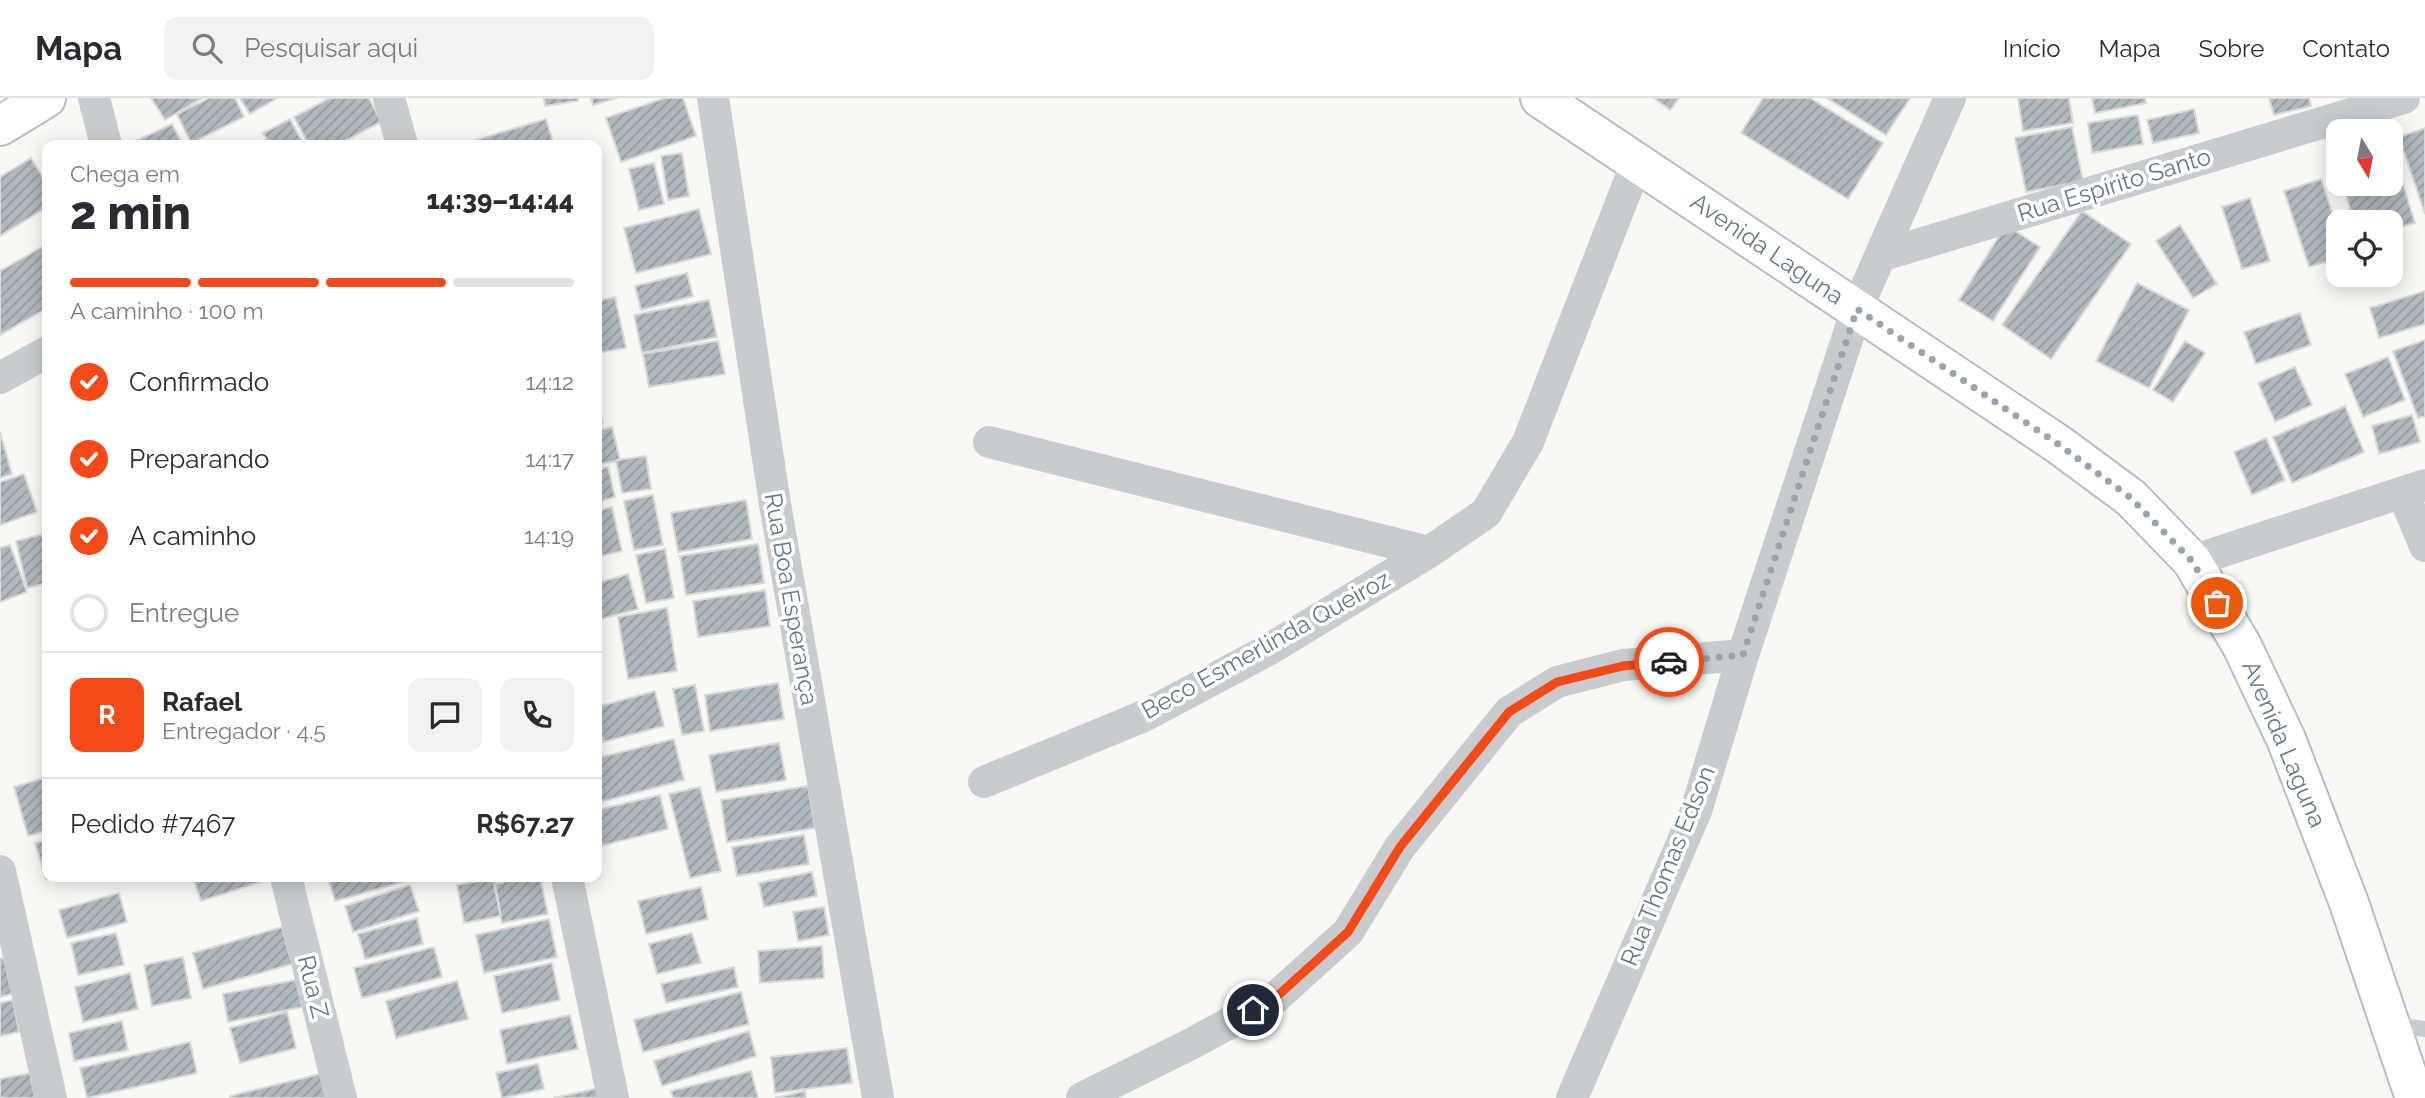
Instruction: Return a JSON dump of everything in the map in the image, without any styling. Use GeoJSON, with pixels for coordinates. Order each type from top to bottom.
{"type":"FeatureCollection","features":[{"type":"Feature","properties":{"kind":"main road"},"geometry":{"type":"LineString","coordinates":[[1,121],[46,98]]}},
{"type":"Feature","properties":{"kind":"main road","name":"Avenida Laguna"},"geometry":{"type":"LineString","coordinates":[[1540,98],[2058,444],[2131,498],[2192,561],[2242,646],[2286,739],[2345,890],[2409,1027],[2415,1098]]}},
{"type":"Feature","properties":{"kind":"street"},"geometry":{"type":"LineString","coordinates":[[94,98],[105,140]]}},
{"type":"Feature","properties":{"kind":"street"},"geometry":{"type":"LineString","coordinates":[[389,98],[401,140]]}},
{"type":"Feature","properties":{"kind":"street","name":"Rua Boa Esperança"},"geometry":{"type":"LineString","coordinates":[[713,98],[775,504],[878,1098]]}},
{"type":"Feature","properties":{"kind":"street"},"geometry":{"type":"LineString","coordinates":[[1857,309],[1950,98]]}},
{"type":"Feature","properties":{"kind":"street","name":"Rua Espírito Santo"},"geometry":{"type":"LineString","coordinates":[[1880,256],[2404,98]]}},
{"type":"Feature","properties":{"kind":"street","name":"Beco Esmerlinda Queiroz"},"geometry":{"type":"LineString","coordinates":[[984,782],[1144,716],[1268,650],[1429,552],[1486,513],[1528,442],[1637,162]]}},
{"type":"Feature","properties":{"kind":"street","name":"Rua Thomas Edson"},"geometry":{"type":"LineString","coordinates":[[1572,1098],[1696,811],[1743,655],[1857,309]]}},
{"type":"Feature","properties":{"kind":"street"},"geometry":{"type":"LineString","coordinates":[[0,378],[42,355]]}},
{"type":"Feature","properties":{"kind":"street","name":"Beco Esmerlinda Queiroz"},"geometry":{"type":"LineString","coordinates":[[989,442],[1429,552]]}},
{"type":"Feature","properties":{"kind":"street"},"geometry":{"type":"LineString","coordinates":[[2192,561],[2414,489],[2425,546]]}},
{"type":"Feature","properties":{"kind":"street"},"geometry":{"type":"LineString","coordinates":[[1082,1098],[1274,999],[1348,932],[1400,847],[1509,712],[1557,682],[1609,669],[1743,655]]}},
{"type":"Feature","properties":{"kind":"street"},"geometry":{"type":"LineString","coordinates":[[0,872],[51,1098]]}},
{"type":"Feature","properties":{"kind":"street","name":"Rua Z"},"geometry":{"type":"LineString","coordinates":[[287,882],[341,1098]]}},
{"type":"Feature","properties":{"kind":"street"},"geometry":{"type":"LineString","coordinates":[[568,882],[613,1098]]}},
{"type":"Feature","properties":{"kind":"building"},"geometry":{"type":"Polygon","coordinates":[[[151,98],[202,98],[165,120],[151,98]]]}},
{"type":"Feature","properties":{"kind":"building"},"geometry":{"type":"Polygon","coordinates":[[[209,98],[235,98],[244,117],[197,140],[190,140],[177,114],[209,98]]]}},
{"type":"Feature","properties":{"kind":"building"},"geometry":{"type":"Polygon","coordinates":[[[240,98],[277,98],[250,114],[240,98]]]}},
{"type":"Feature","properties":{"kind":"building"},"geometry":{"type":"Polygon","coordinates":[[[330,98],[369,98],[381,122],[347,140],[306,140],[294,117],[330,98]]]}},
{"type":"Feature","properties":{"kind":"building"},"geometry":{"type":"Polygon","coordinates":[[[544,98],[578,98],[578,101],[545,106],[544,98]]]}},
{"type":"Feature","properties":{"kind":"building"},"geometry":{"type":"Polygon","coordinates":[[[591,98],[617,98],[593,105],[591,98]]]}},
{"type":"Feature","properties":{"kind":"building"},"geometry":{"type":"Polygon","coordinates":[[[665,98],[683,98],[696,136],[621,162],[606,118],[665,98]]]}},
{"type":"Feature","properties":{"kind":"building"},"geometry":{"type":"Polygon","coordinates":[[[1654,98],[1679,98],[1670,110],[1654,98]]]}},
{"type":"Feature","properties":{"kind":"building"},"geometry":{"type":"Polygon","coordinates":[[[1763,98],[1810,98],[1883,143],[1848,199],[1741,133],[1763,98]]]}},
{"type":"Feature","properties":{"kind":"building"},"geometry":{"type":"Polygon","coordinates":[[[1827,98],[1910,98],[1886,135],[1827,98]]]}},
{"type":"Feature","properties":{"kind":"building"},"geometry":{"type":"Polygon","coordinates":[[[2018,98],[2069,98],[2073,123],[2023,131],[2018,98]]]}},
{"type":"Feature","properties":{"kind":"building"},"geometry":{"type":"Polygon","coordinates":[[[2092,98],[2145,98],[2146,103],[2095,113],[2092,98]]]}},
{"type":"Feature","properties":{"kind":"building"},"geometry":{"type":"Polygon","coordinates":[[[2269,98],[2309,98],[2311,106],[2274,115],[2269,98]]]}},
{"type":"Feature","properties":{"kind":"building"},"geometry":{"type":"Polygon","coordinates":[[[2194,109],[2199,133],[2153,143],[2147,120],[2194,109]]]}},
{"type":"Feature","properties":{"kind":"building"},"geometry":{"type":"Polygon","coordinates":[[[2138,115],[2143,144],[2092,153],[2088,123],[2138,115]]]}},
{"type":"Feature","properties":{"kind":"building"},"geometry":{"type":"Polygon","coordinates":[[[290,119],[301,140],[267,140],[263,133],[290,119]]]}},
{"type":"Feature","properties":{"kind":"building"},"geometry":{"type":"Polygon","coordinates":[[[546,119],[552,140],[476,140],[546,119]]]}},
{"type":"Feature","properties":{"kind":"building"},"geometry":{"type":"Polygon","coordinates":[[[172,124],[180,140],[138,140],[172,124]]]}},
{"type":"Feature","properties":{"kind":"building"},"geometry":{"type":"Polygon","coordinates":[[[2072,127],[2083,181],[2026,192],[2015,138],[2072,127]]]}},
{"type":"Feature","properties":{"kind":"building"},"geometry":{"type":"Polygon","coordinates":[[[2425,128],[2425,214],[2403,149],[2403,136],[2425,128]]]}},
{"type":"Feature","properties":{"kind":"building"},"geometry":{"type":"Polygon","coordinates":[[[682,153],[689,196],[668,200],[661,156],[682,153]]]}},
{"type":"Feature","properties":{"kind":"building"},"geometry":{"type":"Polygon","coordinates":[[[31,158],[42,176],[42,210],[0,236],[0,177],[31,158]]]}},
{"type":"Feature","properties":{"kind":"building"},"geometry":{"type":"Polygon","coordinates":[[[654,163],[664,204],[639,210],[629,169],[654,163]]]}},
{"type":"Feature","properties":{"kind":"building"},"geometry":{"type":"Polygon","coordinates":[[[2321,179],[2331,210],[2326,210],[2326,262],[2309,267],[2284,191],[2321,179]]]}},
{"type":"Feature","properties":{"kind":"building"},"geometry":{"type":"Polygon","coordinates":[[[2403,184],[2415,223],[2403,226],[2403,210],[2351,210],[2346,196],[2403,196],[2403,184]]]}},
{"type":"Feature","properties":{"kind":"building"},"geometry":{"type":"Polygon","coordinates":[[[2250,198],[2270,261],[2242,269],[2222,207],[2250,198]]]}},
{"type":"Feature","properties":{"kind":"building"},"geometry":{"type":"Polygon","coordinates":[[[699,209],[711,254],[636,273],[624,228],[699,209]]]}},
{"type":"Feature","properties":{"kind":"building"},"geometry":{"type":"Polygon","coordinates":[[[2082,211],[2131,244],[2051,359],[2002,325],[2082,211]]]}},
{"type":"Feature","properties":{"kind":"building"},"geometry":{"type":"Polygon","coordinates":[[[2006,225],[2040,247],[1993,321],[1959,300],[2006,225]]]}},
{"type":"Feature","properties":{"kind":"building"},"geometry":{"type":"Polygon","coordinates":[[[2180,225],[2217,284],[2193,298],[2156,241],[2180,225]]]}},
{"type":"Feature","properties":{"kind":"building"},"geometry":{"type":"Polygon","coordinates":[[[42,247],[42,311],[0,335],[0,271],[42,247]]]}},
{"type":"Feature","properties":{"kind":"building"},"geometry":{"type":"Polygon","coordinates":[[[687,273],[693,296],[641,310],[635,286],[687,273]]]}},
{"type":"Feature","properties":{"kind":"building"},"geometry":{"type":"Polygon","coordinates":[[[2137,283],[2189,310],[2149,388],[2096,361],[2137,283]]]}},
{"type":"Feature","properties":{"kind":"building"},"geometry":{"type":"Polygon","coordinates":[[[2425,291],[2425,324],[2379,338],[2370,308],[2425,291]]]}},
{"type":"Feature","properties":{"kind":"building"},"geometry":{"type":"Polygon","coordinates":[[[615,297],[626,348],[602,352],[602,300],[615,297]]]}},
{"type":"Feature","properties":{"kind":"building"},"geometry":{"type":"Polygon","coordinates":[[[709,300],[717,337],[642,353],[634,315],[709,300]]]}},
{"type":"Feature","properties":{"kind":"building"},"geometry":{"type":"Polygon","coordinates":[[[2300,313],[2311,345],[2256,364],[2244,332],[2300,313]]]}},
{"type":"Feature","properties":{"kind":"building"},"geometry":{"type":"Polygon","coordinates":[[[2425,340],[2425,416],[2418,418],[2393,351],[2425,340]]]}},
{"type":"Feature","properties":{"kind":"building"},"geometry":{"type":"Polygon","coordinates":[[[718,341],[725,374],[649,387],[643,354],[718,341]]]}},
{"type":"Feature","properties":{"kind":"building"},"geometry":{"type":"Polygon","coordinates":[[[2185,341],[2205,353],[2173,402],[2153,390],[2185,341]]]}},
{"type":"Feature","properties":{"kind":"building"},"geometry":{"type":"Polygon","coordinates":[[[2388,357],[2405,400],[2363,417],[2345,374],[2388,357]]]}},
{"type":"Feature","properties":{"kind":"building"},"geometry":{"type":"Polygon","coordinates":[[[2295,367],[2312,405],[2275,422],[2258,383],[2295,367]]]}},
{"type":"Feature","properties":{"kind":"building"},"geometry":{"type":"Polygon","coordinates":[[[2345,406],[2364,452],[2292,483],[2273,437],[2345,406]]]}},
{"type":"Feature","properties":{"kind":"building"},"geometry":{"type":"Polygon","coordinates":[[[2412,415],[2420,442],[2379,454],[2372,426],[2412,415]]]}},
{"type":"Feature","properties":{"kind":"building"},"geometry":{"type":"Polygon","coordinates":[[[612,427],[620,460],[602,464],[602,430],[612,427]]]}},
{"type":"Feature","properties":{"kind":"building"},"geometry":{"type":"Polygon","coordinates":[[[0,432],[12,474],[0,478],[0,432]]]}},
{"type":"Feature","properties":{"kind":"building"},"geometry":{"type":"Polygon","coordinates":[[[2266,438],[2285,480],[2252,495],[2234,452],[2266,438]]]}},
{"type":"Feature","properties":{"kind":"building"},"geometry":{"type":"Polygon","coordinates":[[[646,456],[651,489],[622,493],[616,460],[646,456]]]}},
{"type":"Feature","properties":{"kind":"building"},"geometry":{"type":"Polygon","coordinates":[[[608,467],[615,497],[602,501],[602,469],[608,467]]]}},
{"type":"Feature","properties":{"kind":"building"},"geometry":{"type":"Polygon","coordinates":[[[24,474],[37,512],[0,525],[0,482],[24,474]]]}},
{"type":"Feature","properties":{"kind":"building"},"geometry":{"type":"Polygon","coordinates":[[[653,495],[663,545],[634,550],[624,501],[653,495]]]}},
{"type":"Feature","properties":{"kind":"building"},"geometry":{"type":"Polygon","coordinates":[[[746,500],[752,539],[678,552],[671,513],[746,500]]]}},
{"type":"Feature","properties":{"kind":"building"},"geometry":{"type":"Polygon","coordinates":[[[612,507],[622,551],[602,556],[602,510],[612,507]]]}},
{"type":"Feature","properties":{"kind":"building"},"geometry":{"type":"Polygon","coordinates":[[[42,534],[42,584],[27,588],[16,541],[42,534]]]}},
{"type":"Feature","properties":{"kind":"building"},"geometry":{"type":"Polygon","coordinates":[[[758,544],[764,583],[686,595],[680,556],[758,544]]]}},
{"type":"Feature","properties":{"kind":"building"},"geometry":{"type":"Polygon","coordinates":[[[10,545],[27,592],[0,602],[0,548],[10,545]]]}},
{"type":"Feature","properties":{"kind":"building"},"geometry":{"type":"Polygon","coordinates":[[[665,549],[674,598],[646,603],[636,555],[665,549]]]}},
{"type":"Feature","properties":{"kind":"building"},"geometry":{"type":"Polygon","coordinates":[[[628,574],[638,609],[602,619],[602,582],[628,574]]]}},
{"type":"Feature","properties":{"kind":"building"},"geometry":{"type":"Polygon","coordinates":[[[765,590],[770,626],[698,637],[693,601],[765,590]]]}},
{"type":"Feature","properties":{"kind":"building"},"geometry":{"type":"Polygon","coordinates":[[[667,608],[677,671],[628,679],[618,617],[667,608]]]}},
{"type":"Feature","properties":{"kind":"building"},"geometry":{"type":"Polygon","coordinates":[[[778,683],[784,719],[710,731],[705,695],[778,683]]]}},
{"type":"Feature","properties":{"kind":"building"},"geometry":{"type":"Polygon","coordinates":[[[695,685],[704,731],[682,735],[673,689],[695,685]]]}},
{"type":"Feature","properties":{"kind":"building"},"geometry":{"type":"Polygon","coordinates":[[[655,691],[664,726],[603,742],[602,706],[655,691]]]}},
{"type":"Feature","properties":{"kind":"building"},"geometry":{"type":"Polygon","coordinates":[[[674,739],[684,780],[602,802],[602,757],[674,739]]]}},
{"type":"Feature","properties":{"kind":"building"},"geometry":{"type":"Polygon","coordinates":[[[779,743],[786,780],[716,792],[709,755],[779,743]]]}},
{"type":"Feature","properties":{"kind":"building"},"geometry":{"type":"Polygon","coordinates":[[[42,779],[42,832],[28,836],[14,787],[42,779]]]}},
{"type":"Feature","properties":{"kind":"building"},"geometry":{"type":"Polygon","coordinates":[[[808,786],[815,828],[727,842],[721,800],[808,786]]]}},
{"type":"Feature","properties":{"kind":"building"},"geometry":{"type":"Polygon","coordinates":[[[700,787],[721,871],[690,878],[669,794],[700,787]]]}},
{"type":"Feature","properties":{"kind":"building"},"geometry":{"type":"Polygon","coordinates":[[[660,795],[668,829],[602,846],[602,809],[660,795]]]}},
{"type":"Feature","properties":{"kind":"building"},"geometry":{"type":"Polygon","coordinates":[[[804,835],[809,864],[737,876],[732,847],[804,835]]]}},
{"type":"Feature","properties":{"kind":"building"},"geometry":{"type":"Polygon","coordinates":[[[42,841],[42,866],[35,843],[42,841]]]}},
{"type":"Feature","properties":{"kind":"building"},"geometry":{"type":"Polygon","coordinates":[[[812,872],[817,896],[764,907],[759,883],[812,872]]]}},
{"type":"Feature","properties":{"kind":"building"},"geometry":{"type":"Polygon","coordinates":[[[195,882],[260,882],[201,901],[195,882]]]}},
{"type":"Feature","properties":{"kind":"building"},"geometry":{"type":"Polygon","coordinates":[[[329,882],[402,882],[335,901],[329,882]]]}},
{"type":"Feature","properties":{"kind":"building"},"geometry":{"type":"Polygon","coordinates":[[[495,882],[501,916],[464,923],[457,885],[495,882]]]}},
{"type":"Feature","properties":{"kind":"building"},"geometry":{"type":"Polygon","coordinates":[[[541,882],[548,914],[502,923],[494,884],[541,882]]]}},
{"type":"Feature","properties":{"kind":"building"},"geometry":{"type":"Polygon","coordinates":[[[410,885],[419,911],[353,932],[345,906],[410,885]]]}},
{"type":"Feature","properties":{"kind":"building"},"geometry":{"type":"Polygon","coordinates":[[[701,887],[708,919],[646,934],[638,901],[701,887]]]}},
{"type":"Feature","properties":{"kind":"building"},"geometry":{"type":"Polygon","coordinates":[[[119,893],[127,922],[67,938],[59,910],[119,893]]]}},
{"type":"Feature","properties":{"kind":"building"},"geometry":{"type":"Polygon","coordinates":[[[824,907],[829,935],[798,941],[793,912],[824,907]]]}},
{"type":"Feature","properties":{"kind":"building"},"geometry":{"type":"Polygon","coordinates":[[[417,918],[423,944],[365,959],[358,934],[417,918]]]}},
{"type":"Feature","properties":{"kind":"building"},"geometry":{"type":"Polygon","coordinates":[[[549,919],[557,957],[484,973],[476,935],[549,919]]]}},
{"type":"Feature","properties":{"kind":"building"},"geometry":{"type":"Polygon","coordinates":[[[282,927],[292,964],[203,989],[193,953],[282,927]]]}},
{"type":"Feature","properties":{"kind":"building"},"geometry":{"type":"Polygon","coordinates":[[[116,933],[124,965],[78,975],[71,943],[116,933]]]}},
{"type":"Feature","properties":{"kind":"building"},"geometry":{"type":"Polygon","coordinates":[[[692,933],[701,963],[657,974],[649,944],[692,933]]]}},
{"type":"Feature","properties":{"kind":"building"},"geometry":{"type":"Polygon","coordinates":[[[822,946],[824,978],[760,983],[758,951],[822,946]]]}},
{"type":"Feature","properties":{"kind":"building"},"geometry":{"type":"Polygon","coordinates":[[[434,947],[442,977],[362,998],[354,968],[434,947]]]}},
{"type":"Feature","properties":{"kind":"building"},"geometry":{"type":"Polygon","coordinates":[[[183,957],[191,998],[152,1006],[144,965],[183,957]]]}},
{"type":"Feature","properties":{"kind":"building"},"geometry":{"type":"Polygon","coordinates":[[[4,958],[12,994],[0,997],[0,959],[4,958]]]}},
{"type":"Feature","properties":{"kind":"building"},"geometry":{"type":"Polygon","coordinates":[[[552,963],[560,1000],[502,1013],[494,976],[552,963]]]}},
{"type":"Feature","properties":{"kind":"building"},"geometry":{"type":"Polygon","coordinates":[[[734,967],[738,987],[666,1003],[661,984],[734,967]]]}},
{"type":"Feature","properties":{"kind":"building"},"geometry":{"type":"Polygon","coordinates":[[[130,973],[138,1009],[83,1022],[75,987],[130,973]]]}},
{"type":"Feature","properties":{"kind":"building"},"geometry":{"type":"Polygon","coordinates":[[[296,980],[302,1007],[228,1022],[223,994],[296,980]]]}},
{"type":"Feature","properties":{"kind":"building"},"geometry":{"type":"Polygon","coordinates":[[[457,981],[468,1019],[396,1038],[386,1001],[457,981]]]}},
{"type":"Feature","properties":{"kind":"building"},"geometry":{"type":"Polygon","coordinates":[[[741,992],[749,1024],[643,1052],[634,1020],[741,992]]]}},
{"type":"Feature","properties":{"kind":"building"},"geometry":{"type":"Polygon","coordinates":[[[13,1000],[19,1032],[0,1036],[0,1003],[13,1000]]]}},
{"type":"Feature","properties":{"kind":"building"},"geometry":{"type":"Polygon","coordinates":[[[287,1012],[296,1048],[240,1063],[230,1028],[287,1012]]]}},
{"type":"Feature","properties":{"kind":"building"},"geometry":{"type":"Polygon","coordinates":[[[570,1015],[578,1049],[507,1064],[500,1030],[570,1015]]]}},
{"type":"Feature","properties":{"kind":"building"},"geometry":{"type":"Polygon","coordinates":[[[122,1021],[128,1050],[74,1061],[69,1033],[122,1021]]]}},
{"type":"Feature","properties":{"kind":"building"},"geometry":{"type":"Polygon","coordinates":[[[749,1031],[756,1056],[662,1086],[654,1061],[749,1031]]]}},
{"type":"Feature","properties":{"kind":"building"},"geometry":{"type":"Polygon","coordinates":[[[190,1042],[197,1073],[87,1098],[80,1068],[190,1042]]]}},
{"type":"Feature","properties":{"kind":"building"},"geometry":{"type":"Polygon","coordinates":[[[847,1048],[852,1083],[775,1093],[771,1057],[847,1048]]]}},
{"type":"Feature","properties":{"kind":"building"},"geometry":{"type":"Polygon","coordinates":[[[538,1064],[544,1089],[502,1098],[496,1073],[538,1064]]]}},
{"type":"Feature","properties":{"kind":"building"},"geometry":{"type":"Polygon","coordinates":[[[751,1071],[758,1098],[673,1098],[671,1091],[751,1071]]]}},
{"type":"Feature","properties":{"kind":"building"},"geometry":{"type":"Polygon","coordinates":[[[30,1073],[35,1098],[0,1098],[0,1079],[30,1073]]]}},
{"type":"Feature","properties":{"kind":"building"},"geometry":{"type":"Polygon","coordinates":[[[320,1074],[326,1098],[230,1098],[230,1096],[320,1074]]]}},
{"type":"Feature","properties":{"kind":"building"},"geometry":{"type":"Polygon","coordinates":[[[604,1087],[606,1098],[553,1098],[604,1087]]]}},
{"type":"Feature","properties":{"kind":"building"},"geometry":{"type":"Polygon","coordinates":[[[805,1091],[806,1098],[775,1098],[805,1091]]]}},
{"type":"Feature","properties":{"kind":"way so far"},"geometry":{"type":"LineString","coordinates":[[1669,662],[1743,655],[1857,309],[2058,444],[2131,498],[2192,561],[2217,603]]}},
{"type":"Feature","properties":{"kind":"route"},"geometry":{"type":"LineString","coordinates":[[1253,1010],[1274,999],[1348,932],[1400,847],[1509,712],[1557,682],[1623,666],[1669,662]]}}]}
